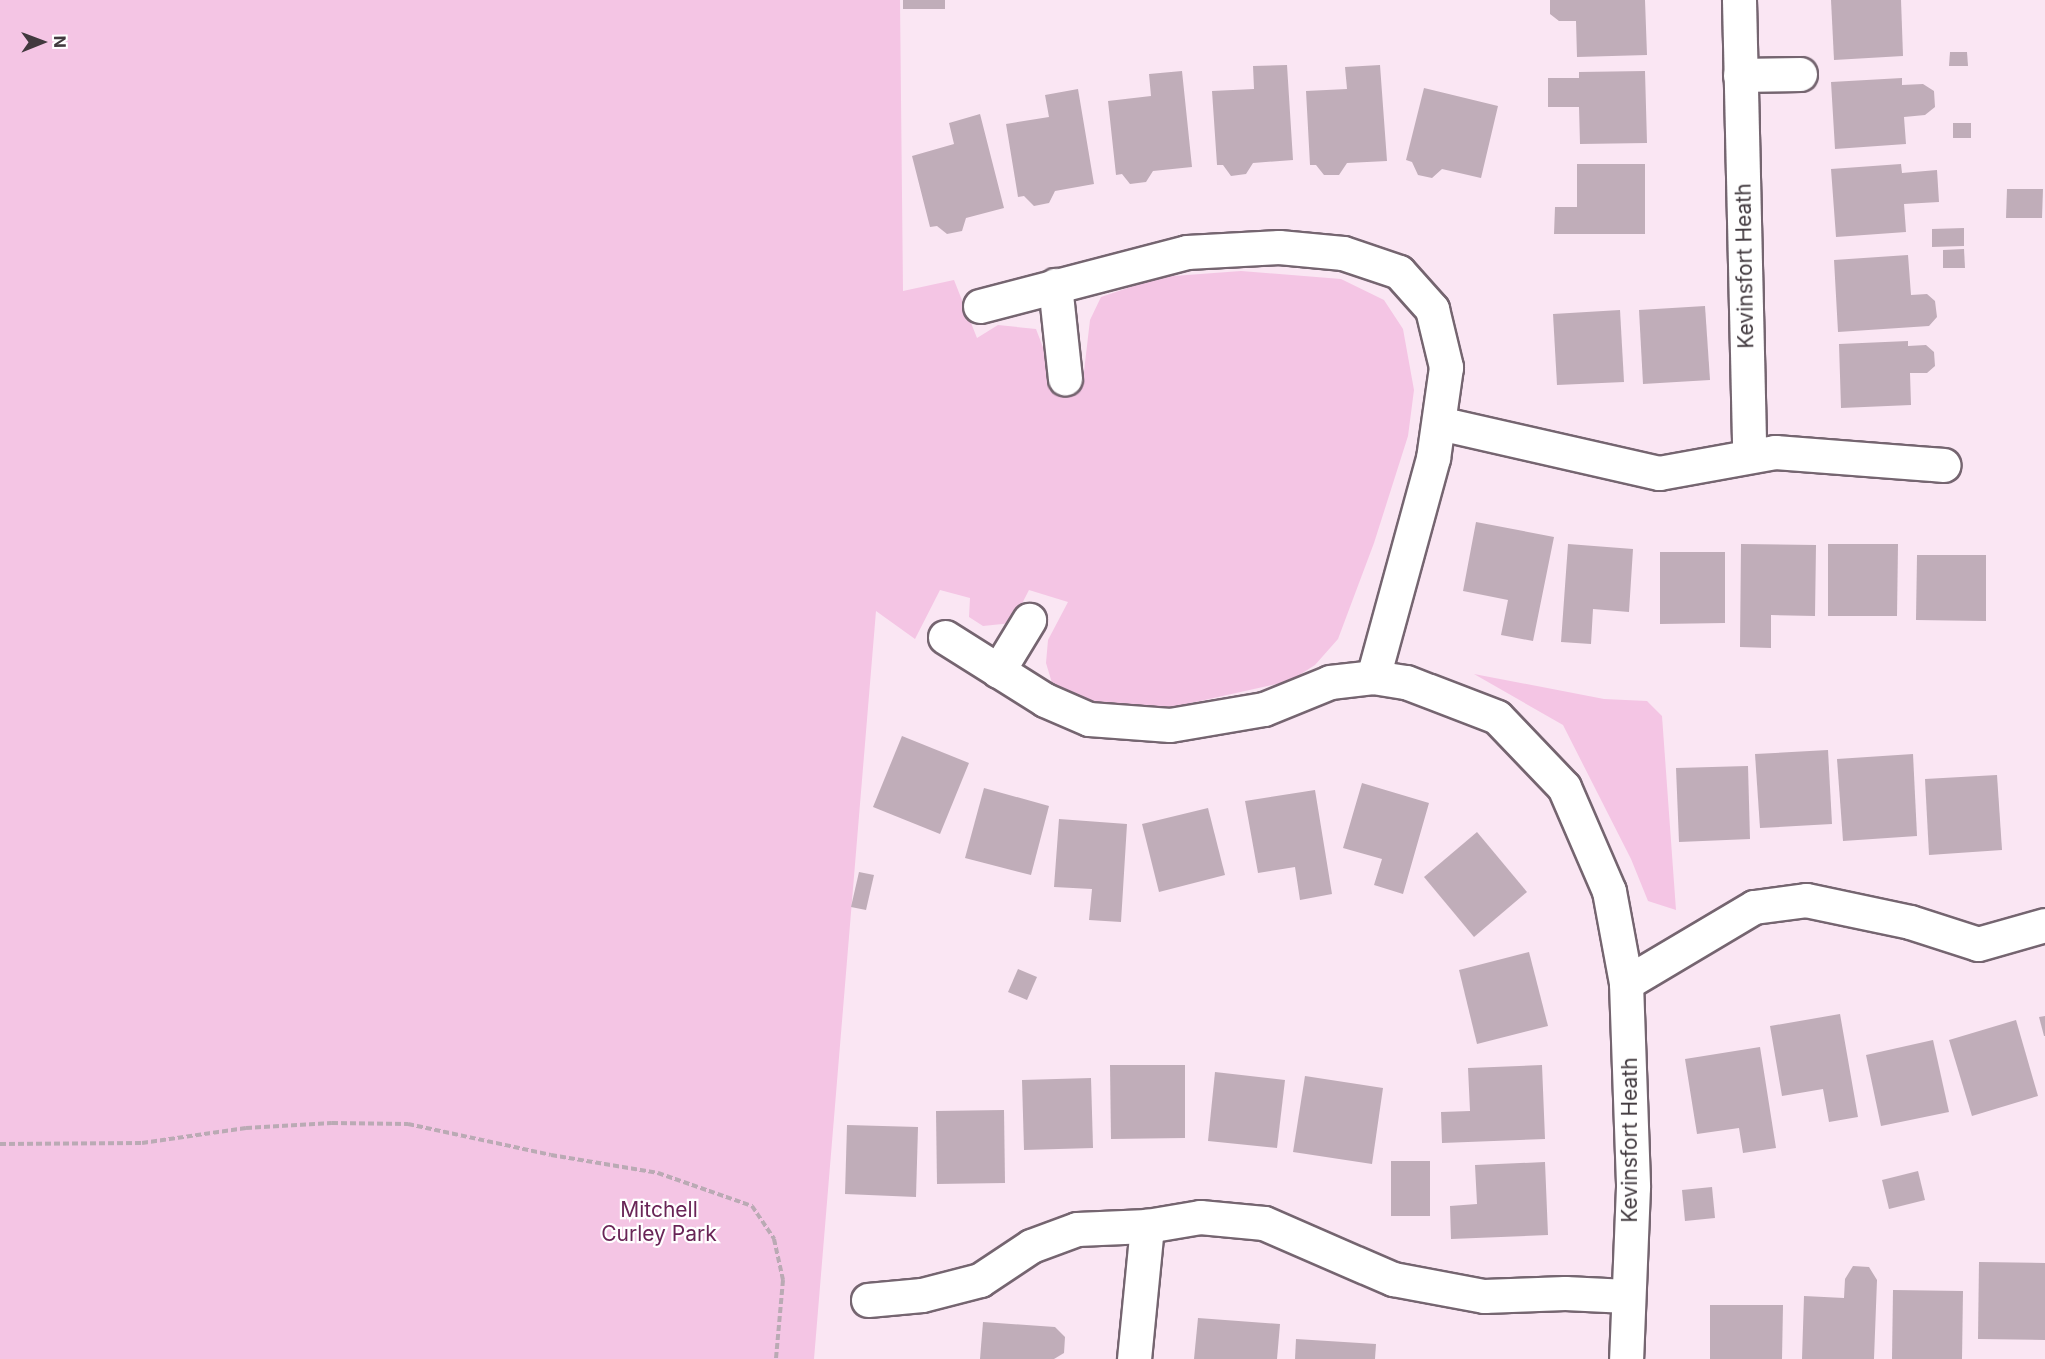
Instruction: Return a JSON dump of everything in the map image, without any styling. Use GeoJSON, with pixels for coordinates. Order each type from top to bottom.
{"type":"FeatureCollection","features":[{"type":"Feature","properties":{"kind":"street","name":"Kevinsfort Heath"},"geometry":{"type":"LineString","coordinates":[[1739,0],[1749,456]]}},
{"type":"Feature","properties":{"kind":"street"},"geometry":{"type":"LineString","coordinates":[[1740,75],[1800,74]]}},
{"type":"Feature","properties":{"kind":"street"},"geometry":{"type":"LineString","coordinates":[[980,306],[1187,252],[1279,247],[1343,253],[1399,272],[1432,309],[1446,367],[1433,458],[1373,677]]}},
{"type":"Feature","properties":{"kind":"street"},"geometry":{"type":"LineString","coordinates":[[1055,285],[1065,378]]}},
{"type":"Feature","properties":{"kind":"street"},"geometry":{"type":"LineString","coordinates":[[1439,423],[1659,473],[1775,452],[1943,465]]}},
{"type":"Feature","properties":{"kind":"street"},"geometry":{"type":"LineString","coordinates":[[998,671],[1029,620]]}},
{"type":"Feature","properties":{"kind":"street","name":"Kevinsfort Heath"},"geometry":{"type":"LineString","coordinates":[[945,638],[1045,700],[1089,719],[1170,725],[1264,708],[1330,682],[1373,677],[1406,682],[1497,717],[1564,787],[1609,891],[1626,983],[1633,1187],[1626,1359]]}},
{"type":"Feature","properties":{"kind":"street"},"geometry":{"type":"LineString","coordinates":[[1626,983],[1754,907],[1806,900],[1910,922],[1978,944],[2045,925]]}},
{"type":"Feature","properties":{"kind":"street"},"geometry":{"type":"LineString","coordinates":[[868,1300],[922,1295],[980,1280],[1031,1246],[1077,1229],[1147,1226],[1200,1217],[1264,1223],[1393,1279],[1484,1296],[1565,1293],[1627,1296]]}},
{"type":"Feature","properties":{"kind":"street"},"geometry":{"type":"LineString","coordinates":[[1134,1359],[1147,1226]]}},
{"type":"Feature","properties":{"kind":"path"},"geometry":{"type":"LineString","coordinates":[[0,1144],[142,1143],[246,1128],[332,1123],[408,1124],[551,1155],[658,1173],[752,1206],[774,1239],[783,1280],[776,1359]]}},
{"type":"Feature","properties":{"kind":"green space","name":"Mitchell Curley Park"},"geometry":{"type":"Polygon","coordinates":[[[0,0],[900,0],[903,291],[954,280],[977,338],[998,325],[1036,329],[1044,350],[1048,387],[1083,380],[1090,320],[1101,297],[1160,277],[1241,271],[1341,279],[1384,300],[1403,329],[1414,390],[1408,436],[1374,543],[1338,639],[1315,665],[1290,681],[1164,709],[1101,711],[1055,693],[1046,663],[1048,640],[1068,602],[1029,590],[1012,623],[983,626],[969,617],[970,598],[940,590],[915,639],[876,611],[814,1359],[0,1359],[0,0]]]}},
{"type":"Feature","properties":{"kind":"green space"},"geometry":{"type":"Polygon","coordinates":[[[1474,674],[1604,699],[1647,701],[1662,716],[1676,910],[1648,901],[1631,859],[1563,725],[1474,674]]]}},
{"type":"Feature","properties":{"kind":"building"},"geometry":{"type":"Polygon","coordinates":[[[903,0],[945,0],[945,9],[903,9],[903,0]]]}},
{"type":"Feature","properties":{"kind":"building"},"geometry":{"type":"Polygon","coordinates":[[[1550,0],[1645,0],[1647,55],[1577,57],[1576,21],[1559,21],[1550,14],[1550,0]]]}},
{"type":"Feature","properties":{"kind":"building"},"geometry":{"type":"Polygon","coordinates":[[[1831,0],[1901,0],[1903,56],[1834,60],[1831,0]]]}},
{"type":"Feature","properties":{"kind":"building"},"geometry":{"type":"Polygon","coordinates":[[[1950,52],[1967,52],[1968,66],[1949,66],[1950,52]]]}},
{"type":"Feature","properties":{"kind":"building"},"geometry":{"type":"Polygon","coordinates":[[[1287,65],[1293,160],[1253,163],[1246,174],[1231,176],[1223,165],[1217,165],[1212,91],[1254,89],[1253,66],[1287,65]]]}},
{"type":"Feature","properties":{"kind":"building"},"geometry":{"type":"Polygon","coordinates":[[[1380,65],[1387,161],[1347,163],[1339,175],[1324,175],[1316,165],[1310,165],[1306,91],[1347,89],[1345,67],[1380,65]]]}},
{"type":"Feature","properties":{"kind":"building"},"geometry":{"type":"Polygon","coordinates":[[[1182,71],[1192,167],[1153,171],[1146,182],[1130,184],[1122,174],[1116,175],[1108,101],[1151,96],[1149,74],[1182,71]]]}},
{"type":"Feature","properties":{"kind":"building"},"geometry":{"type":"Polygon","coordinates":[[[1645,71],[1647,143],[1580,144],[1579,107],[1548,107],[1548,78],[1579,78],[1579,72],[1645,71]]]}},
{"type":"Feature","properties":{"kind":"building"},"geometry":{"type":"Polygon","coordinates":[[[1902,78],[1902,85],[1923,84],[1934,91],[1935,107],[1925,115],[1904,117],[1906,144],[1835,149],[1831,82],[1902,78]]]}},
{"type":"Feature","properties":{"kind":"building"},"geometry":{"type":"Polygon","coordinates":[[[1424,88],[1498,106],[1481,178],[1442,169],[1432,178],[1418,175],[1412,162],[1406,160],[1424,88]]]}},
{"type":"Feature","properties":{"kind":"building"},"geometry":{"type":"Polygon","coordinates":[[[1078,89],[1094,184],[1055,191],[1049,203],[1034,206],[1024,196],[1018,197],[1006,124],[1049,117],[1045,95],[1078,89]]]}},
{"type":"Feature","properties":{"kind":"building"},"geometry":{"type":"Polygon","coordinates":[[[980,114],[1004,208],[966,218],[962,231],[947,234],[937,226],[930,227],[912,156],[954,144],[949,123],[980,114]]]}},
{"type":"Feature","properties":{"kind":"building"},"geometry":{"type":"Polygon","coordinates":[[[1953,123],[1971,123],[1971,138],[1953,138],[1953,123]]]}},
{"type":"Feature","properties":{"kind":"building"},"geometry":{"type":"Polygon","coordinates":[[[1577,164],[1645,164],[1645,234],[1554,234],[1555,207],[1577,207],[1577,164]]]}},
{"type":"Feature","properties":{"kind":"building"},"geometry":{"type":"Polygon","coordinates":[[[1901,164],[1902,173],[1937,170],[1939,202],[1904,204],[1906,232],[1836,237],[1831,169],[1901,164]]]}},
{"type":"Feature","properties":{"kind":"building"},"geometry":{"type":"Polygon","coordinates":[[[2007,189],[2043,189],[2042,218],[2006,218],[2007,189]]]}},
{"type":"Feature","properties":{"kind":"building"},"geometry":{"type":"Polygon","coordinates":[[[1964,228],[1964,246],[1932,247],[1932,229],[1964,228]]]}},
{"type":"Feature","properties":{"kind":"building"},"geometry":{"type":"Polygon","coordinates":[[[1964,249],[1965,268],[1943,268],[1943,250],[1964,249]]]}},
{"type":"Feature","properties":{"kind":"building"},"geometry":{"type":"Polygon","coordinates":[[[1908,255],[1911,295],[1927,294],[1935,301],[1937,317],[1929,326],[1838,332],[1834,260],[1908,255]]]}},
{"type":"Feature","properties":{"kind":"building"},"geometry":{"type":"Polygon","coordinates":[[[1705,306],[1710,380],[1643,384],[1639,310],[1705,306]]]}},
{"type":"Feature","properties":{"kind":"building"},"geometry":{"type":"Polygon","coordinates":[[[1620,310],[1624,382],[1557,385],[1553,314],[1620,310]]]}},
{"type":"Feature","properties":{"kind":"building"},"geometry":{"type":"Polygon","coordinates":[[[1908,341],[1908,346],[1926,345],[1934,352],[1935,366],[1927,373],[1910,373],[1911,405],[1841,408],[1839,344],[1908,341]]]}},
{"type":"Feature","properties":{"kind":"building"},"geometry":{"type":"Polygon","coordinates":[[[1476,522],[1554,537],[1533,641],[1501,635],[1508,600],[1463,591],[1476,522]]]}},
{"type":"Feature","properties":{"kind":"building"},"geometry":{"type":"Polygon","coordinates":[[[1568,544],[1633,549],[1629,612],[1593,609],[1591,644],[1561,642],[1568,544]]]}},
{"type":"Feature","properties":{"kind":"building"},"geometry":{"type":"Polygon","coordinates":[[[1741,544],[1816,545],[1815,616],[1771,615],[1771,648],[1740,647],[1741,544]]]}},
{"type":"Feature","properties":{"kind":"building"},"geometry":{"type":"Polygon","coordinates":[[[1828,544],[1898,544],[1897,616],[1828,616],[1828,544]]]}},
{"type":"Feature","properties":{"kind":"building"},"geometry":{"type":"Polygon","coordinates":[[[1660,552],[1725,552],[1725,623],[1660,624],[1660,552]]]}},
{"type":"Feature","properties":{"kind":"building"},"geometry":{"type":"Polygon","coordinates":[[[1917,555],[1986,555],[1986,621],[1916,620],[1917,555]]]}},
{"type":"Feature","properties":{"kind":"building"},"geometry":{"type":"Polygon","coordinates":[[[902,736],[969,763],[940,834],[873,807],[902,736]]]}},
{"type":"Feature","properties":{"kind":"building"},"geometry":{"type":"Polygon","coordinates":[[[1828,750],[1832,824],[1760,828],[1755,754],[1828,750]]]}},
{"type":"Feature","properties":{"kind":"building"},"geometry":{"type":"Polygon","coordinates":[[[1913,754],[1917,836],[1843,841],[1837,759],[1913,754]]]}},
{"type":"Feature","properties":{"kind":"building"},"geometry":{"type":"Polygon","coordinates":[[[1748,766],[1750,839],[1679,842],[1676,768],[1748,766]]]}},
{"type":"Feature","properties":{"kind":"building"},"geometry":{"type":"Polygon","coordinates":[[[1997,775],[2002,850],[1929,855],[1925,779],[1997,775]]]}},
{"type":"Feature","properties":{"kind":"building"},"geometry":{"type":"Polygon","coordinates":[[[1362,783],[1429,803],[1403,894],[1374,885],[1382,859],[1343,848],[1362,783]]]}},
{"type":"Feature","properties":{"kind":"building"},"geometry":{"type":"Polygon","coordinates":[[[984,788],[1049,806],[1031,875],[965,858],[984,788]]]}},
{"type":"Feature","properties":{"kind":"building"},"geometry":{"type":"Polygon","coordinates":[[[1315,790],[1332,894],[1300,900],[1295,867],[1258,873],[1245,801],[1315,790]]]}},
{"type":"Feature","properties":{"kind":"building"},"geometry":{"type":"Polygon","coordinates":[[[1208,808],[1225,875],[1159,892],[1142,824],[1208,808]]]}},
{"type":"Feature","properties":{"kind":"building"},"geometry":{"type":"Polygon","coordinates":[[[1059,819],[1127,824],[1121,922],[1089,920],[1092,889],[1054,887],[1059,819]]]}},
{"type":"Feature","properties":{"kind":"building"},"geometry":{"type":"Polygon","coordinates":[[[1477,832],[1527,892],[1474,937],[1424,877],[1477,832]]]}},
{"type":"Feature","properties":{"kind":"building"},"geometry":{"type":"Polygon","coordinates":[[[859,872],[874,875],[866,910],[851,907],[859,872]]]}},
{"type":"Feature","properties":{"kind":"building"},"geometry":{"type":"Polygon","coordinates":[[[1529,952],[1548,1026],[1477,1044],[1459,970],[1529,952]]]}},
{"type":"Feature","properties":{"kind":"building"},"geometry":{"type":"Polygon","coordinates":[[[1018,969],[1037,977],[1027,1000],[1008,992],[1018,969]]]}},
{"type":"Feature","properties":{"kind":"building"},"geometry":{"type":"Polygon","coordinates":[[[1840,1014],[1858,1117],[1829,1122],[1823,1089],[1782,1096],[1770,1026],[1840,1014]]]}},
{"type":"Feature","properties":{"kind":"building"},"geometry":{"type":"Polygon","coordinates":[[[2045,1016],[2045,1036],[2044,1036],[2039,1017],[2045,1016]]]}},
{"type":"Feature","properties":{"kind":"building"},"geometry":{"type":"Polygon","coordinates":[[[2016,1020],[2038,1096],[1972,1116],[1949,1040],[2016,1020]]]}},
{"type":"Feature","properties":{"kind":"building"},"geometry":{"type":"Polygon","coordinates":[[[1933,1040],[1949,1112],[1881,1126],[1866,1055],[1933,1040]]]}},
{"type":"Feature","properties":{"kind":"building"},"geometry":{"type":"Polygon","coordinates":[[[1760,1047],[1776,1148],[1743,1153],[1739,1128],[1697,1134],[1685,1059],[1760,1047]]]}},
{"type":"Feature","properties":{"kind":"building"},"geometry":{"type":"Polygon","coordinates":[[[1110,1065],[1185,1065],[1185,1138],[1111,1139],[1110,1065]]]}},
{"type":"Feature","properties":{"kind":"building"},"geometry":{"type":"Polygon","coordinates":[[[1542,1065],[1545,1139],[1442,1143],[1441,1112],[1470,1111],[1468,1068],[1542,1065]]]}},
{"type":"Feature","properties":{"kind":"building"},"geometry":{"type":"Polygon","coordinates":[[[1215,1072],[1285,1080],[1277,1148],[1208,1141],[1215,1072]]]}},
{"type":"Feature","properties":{"kind":"building"},"geometry":{"type":"Polygon","coordinates":[[[1305,1076],[1383,1088],[1372,1164],[1293,1152],[1305,1076]]]}},
{"type":"Feature","properties":{"kind":"building"},"geometry":{"type":"Polygon","coordinates":[[[1091,1078],[1093,1148],[1024,1150],[1022,1080],[1091,1078]]]}},
{"type":"Feature","properties":{"kind":"building"},"geometry":{"type":"Polygon","coordinates":[[[1004,1110],[1005,1183],[937,1184],[936,1111],[1004,1110]]]}},
{"type":"Feature","properties":{"kind":"building"},"geometry":{"type":"Polygon","coordinates":[[[847,1125],[918,1127],[916,1197],[845,1194],[847,1125]]]}},
{"type":"Feature","properties":{"kind":"building"},"geometry":{"type":"Polygon","coordinates":[[[1391,1161],[1430,1161],[1430,1216],[1391,1216],[1391,1161]]]}},
{"type":"Feature","properties":{"kind":"building"},"geometry":{"type":"Polygon","coordinates":[[[1545,1162],[1548,1235],[1451,1239],[1450,1206],[1477,1204],[1475,1165],[1545,1162]]]}},
{"type":"Feature","properties":{"kind":"building"},"geometry":{"type":"Polygon","coordinates":[[[1918,1171],[1925,1200],[1889,1209],[1882,1180],[1918,1171]]]}},
{"type":"Feature","properties":{"kind":"building"},"geometry":{"type":"Polygon","coordinates":[[[1712,1187],[1715,1218],[1685,1221],[1682,1190],[1712,1187]]]}},
{"type":"Feature","properties":{"kind":"building"},"geometry":{"type":"Polygon","coordinates":[[[1979,1262],[2045,1263],[2045,1340],[1978,1339],[1979,1262]]]}},
{"type":"Feature","properties":{"kind":"building"},"geometry":{"type":"Polygon","coordinates":[[[1853,1266],[1869,1267],[1877,1280],[1874,1359],[1802,1359],[1804,1296],[1844,1298],[1845,1279],[1853,1266]]]}},
{"type":"Feature","properties":{"kind":"building"},"geometry":{"type":"Polygon","coordinates":[[[1893,1290],[1963,1291],[1962,1359],[1892,1359],[1893,1290]]]}},
{"type":"Feature","properties":{"kind":"building"},"geometry":{"type":"Polygon","coordinates":[[[1710,1305],[1783,1305],[1782,1359],[1710,1359],[1710,1305]]]}},
{"type":"Feature","properties":{"kind":"building"},"geometry":{"type":"Polygon","coordinates":[[[1198,1318],[1280,1324],[1277,1359],[1194,1359],[1198,1318]]]}},
{"type":"Feature","properties":{"kind":"building"},"geometry":{"type":"Polygon","coordinates":[[[983,1322],[1055,1327],[1065,1337],[1064,1353],[1054,1359],[980,1359],[983,1322]]]}},
{"type":"Feature","properties":{"kind":"building"},"geometry":{"type":"Polygon","coordinates":[[[1296,1339],[1376,1344],[1375,1359],[1295,1359],[1296,1339]]]}}]}
